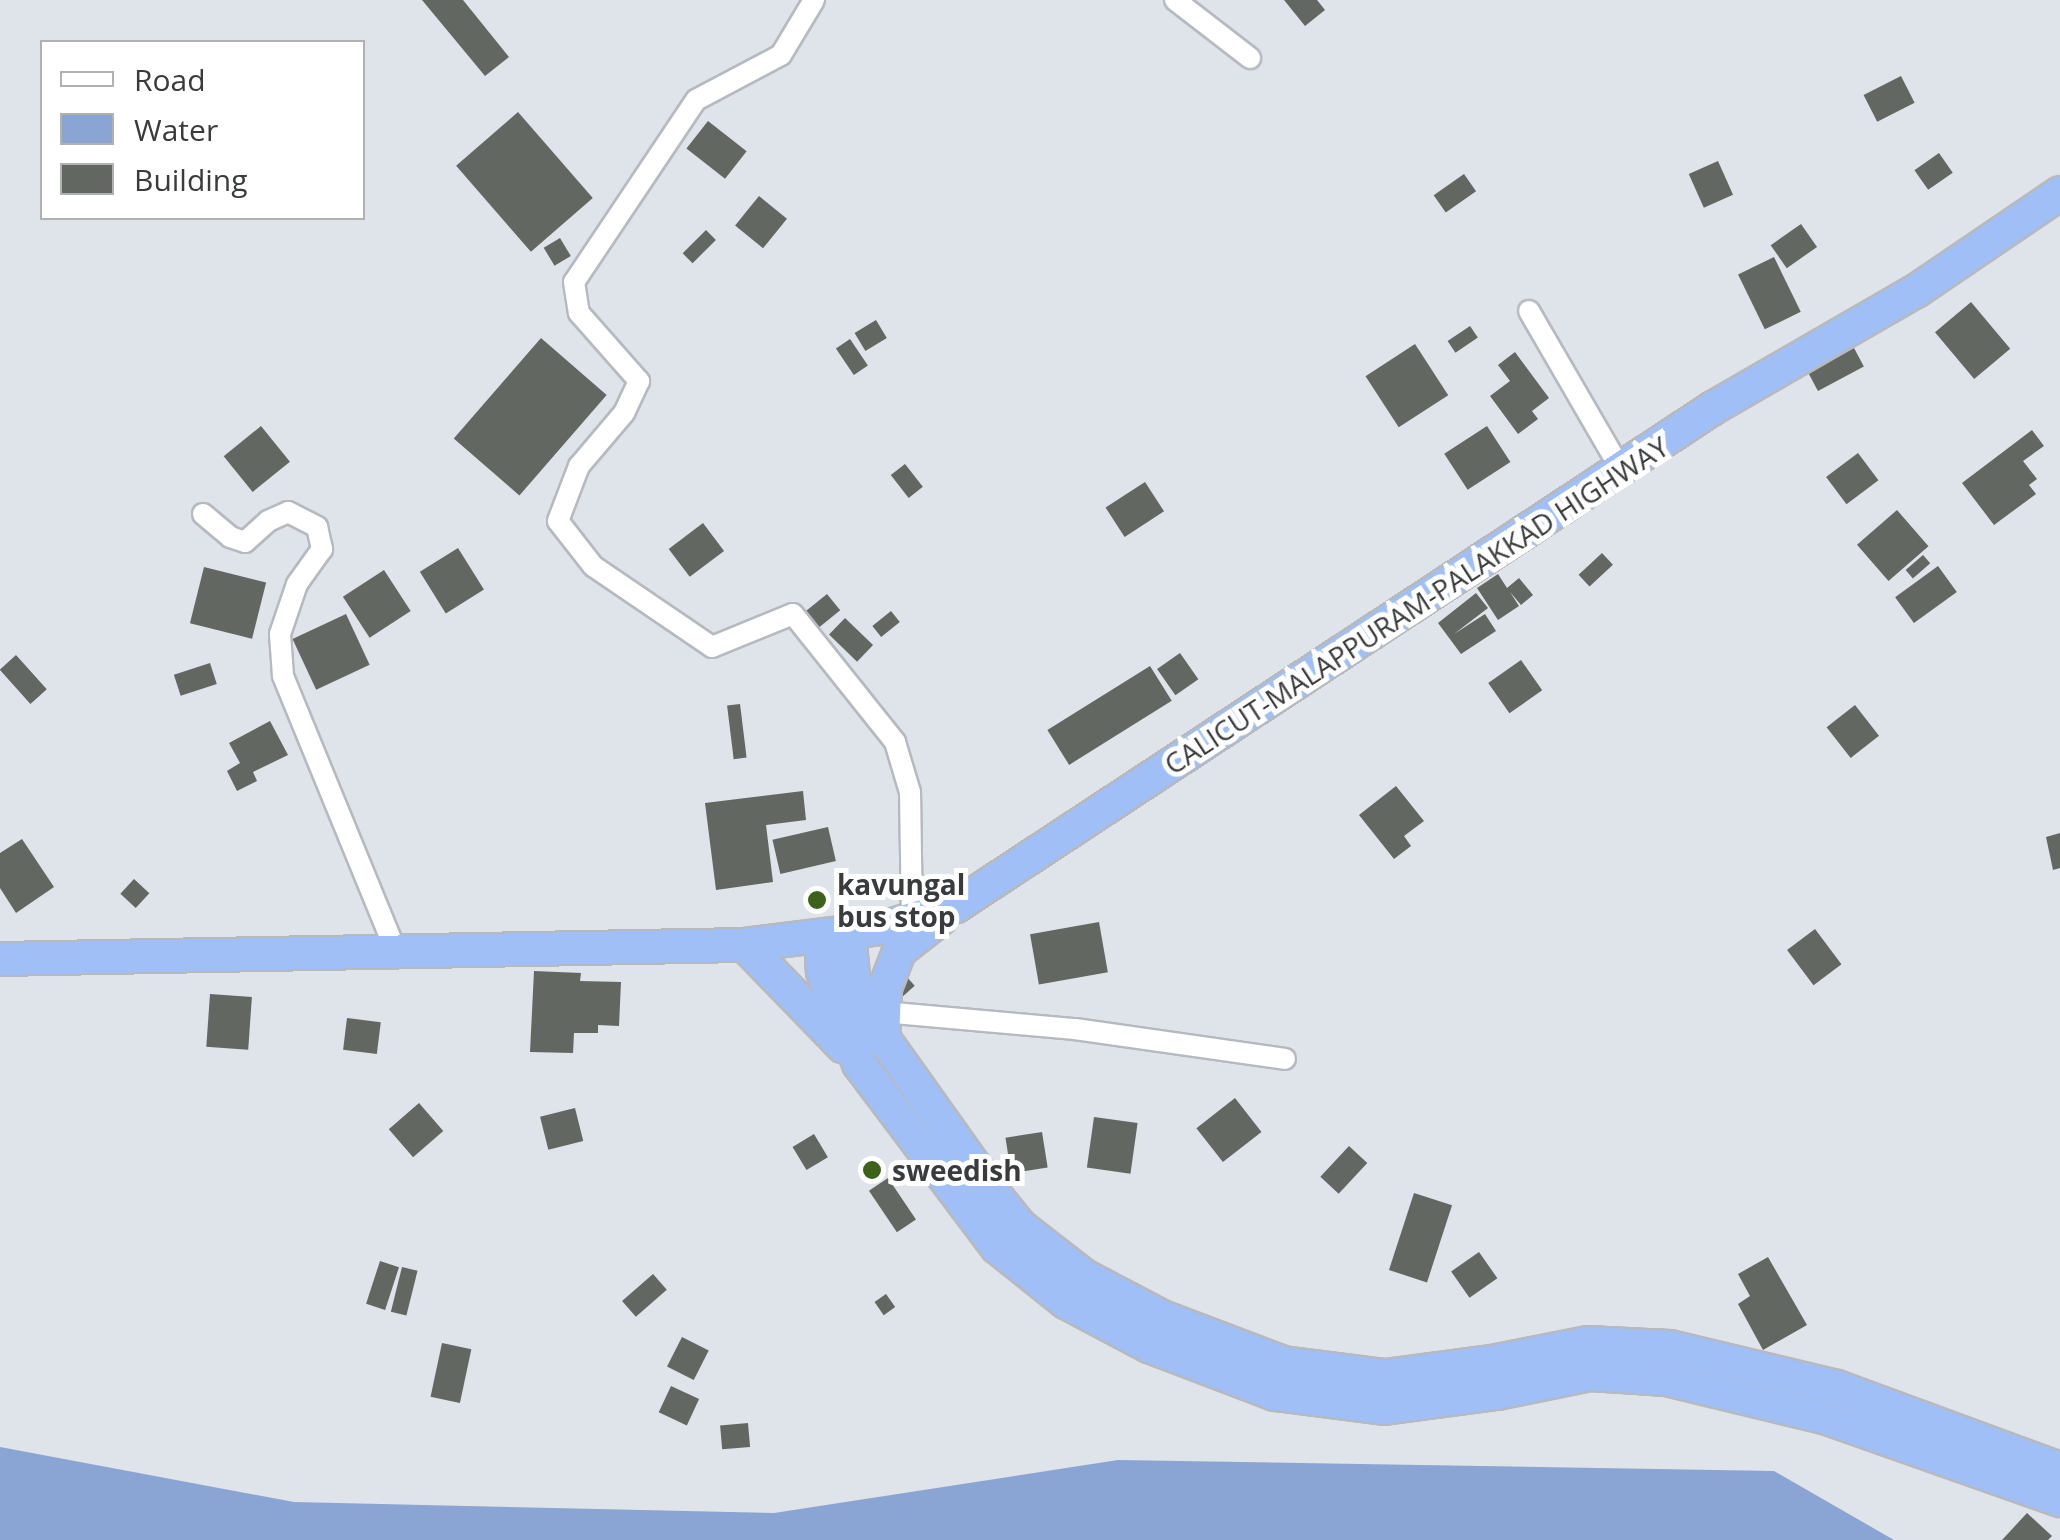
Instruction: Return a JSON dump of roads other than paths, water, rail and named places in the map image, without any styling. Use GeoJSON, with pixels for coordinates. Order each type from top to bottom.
{"type":"FeatureCollection","features":[{"type":"Feature","properties":{"kind":"highway","name":"CALICUT-MALAPPURAM-PALAKKAD HIGHWAY"},"geometry":{"type":"LineString","coordinates":[[0,959],[745,946],[835,934],[956,906],[1714,408],[1916,290],[2060,193]]}},
{"type":"Feature","properties":{"kind":"highway"},"geometry":{"type":"LineString","coordinates":[[875,1040],[885,988],[899,951],[956,906]]}},
{"type":"Feature","properties":{"kind":"highway"},"geometry":{"type":"LineString","coordinates":[[835,934],[875,1040],[997,1247],[1066,1302],[1149,1346],[1276,1394],[1384,1408],[1497,1394],[1590,1374],[1666,1379],[1827,1418],[2060,1500]]}},
{"type":"Feature","properties":{"kind":"highway"},"geometry":{"type":"LineString","coordinates":[[745,946],[798,996],[875,1040],[1020,1226],[1084,1276],[1162,1318],[1283,1363],[1384,1376],[1588,1343],[1670,1348],[1837,1388],[2060,1469]]}},
{"type":"Feature","properties":{"kind":"street"},"geometry":{"type":"LineString","coordinates":[[814,0],[782,55],[696,100],[574,282],[578,313],[639,381],[624,412],[579,466],[558,521],[593,566],[712,647],[793,614],[896,742],[910,792],[912,919]]}},
{"type":"Feature","properties":{"kind":"street"},"geometry":{"type":"LineString","coordinates":[[1174,0],[1250,58]]}},
{"type":"Feature","properties":{"kind":"street"},"geometry":{"type":"LineString","coordinates":[[1529,312],[1621,470]]}},
{"type":"Feature","properties":{"kind":"street"},"geometry":{"type":"LineString","coordinates":[[203,514],[230,537],[245,542],[268,521],[288,512],[317,527],[322,548],[297,584],[280,634],[282,676],[396,952]]}},
{"type":"Feature","properties":{"kind":"street"},"geometry":{"type":"LineString","coordinates":[[875,1040],[1074,1028],[1285,1060]]}},
{"type":"Feature","properties":{"kind":"water"},"geometry":{"type":"Polygon","coordinates":[[[0,1447],[294,1502],[774,1513],[1118,1460],[1774,1471],[1894,1540],[0,1540],[0,1447]]]}},
{"type":"Feature","properties":{"kind":"place","name":"kavungal bus stop"},"geometry":{"type":"Point","coordinates":[817,900]}},
{"type":"Feature","properties":{"kind":"place","name":"sweedish"},"geometry":{"type":"Point","coordinates":[872,1170]}}]}
